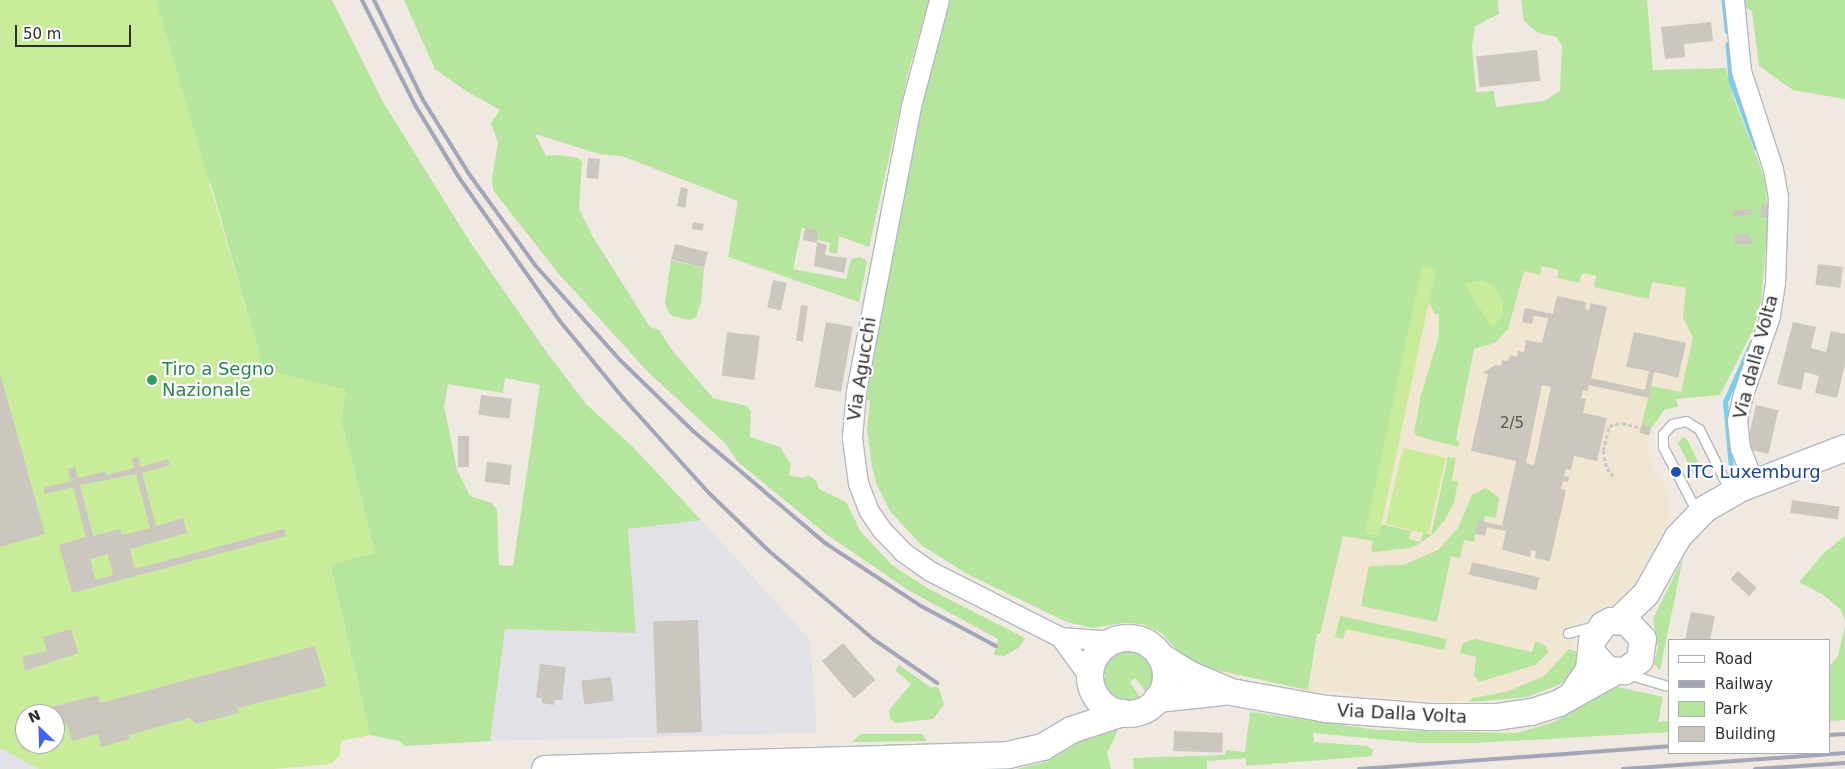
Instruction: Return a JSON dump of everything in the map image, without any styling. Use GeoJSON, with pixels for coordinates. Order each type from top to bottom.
{"type":"FeatureCollection","features":[{"type":"Feature","properties":{"kind":"street","name":"Via Agucchi"},"geometry":{"type":"LineString","coordinates":[[939,0],[910,106],[862,356],[852,425],[854,465],[869,511],[903,552],[971,595],[1060,637],[1113,641]]}},
{"type":"Feature","properties":{"kind":"street","name":"Via dalla Volta"},"geometry":{"type":"LineString","coordinates":[[1734,0],[1743,76],[1773,169],[1778,197],[1776,275],[1770,316],[1743,394],[1737,420],[1742,488]]}},
{"type":"Feature","properties":{"kind":"street"},"geometry":{"type":"LineString","coordinates":[[1572,696],[1609,635],[1646,594],[1672,545],[1699,514],[1742,488],[1845,448]]}},
{"type":"Feature","properties":{"kind":"street"},"geometry":{"type":"LineString","coordinates":[[1609,635],[1644,646],[1625,668],[1601,666],[1609,635]]}},
{"type":"Feature","properties":{"kind":"street","name":"Via Agucchi"},"geometry":{"type":"LineString","coordinates":[[1060,637],[1091,683]]}},
{"type":"Feature","properties":{"kind":"street"},"geometry":{"type":"LineString","coordinates":[[545,769],[1008,755],[1043,747],[1071,730],[1124,713],[1141,711],[1157,700],[1166,674],[1160,656],[1139,640],[1113,641],[1097,655],[1084,710],[1071,730]]}},
{"type":"Feature","properties":{"kind":"street","name":"Via Dalla Volta"},"geometry":{"type":"LineString","coordinates":[[1160,656],[1191,675],[1230,692]]}},
{"type":"Feature","properties":{"kind":"street","name":"Via Dalla Volta"},"geometry":{"type":"LineString","coordinates":[[1157,700],[1200,692],[1230,692],[1333,710],[1459,718],[1521,715],[1551,706],[1625,668]]}},
{"type":"Feature","properties":{"kind":"street"},"geometry":{"type":"LineString","coordinates":[[1091,683],[1103,704],[1124,713]]}},
{"type":"Feature","properties":{"kind":"lane"},"geometry":{"type":"LineString","coordinates":[[1699,514],[1663,447],[1663,434],[1672,424],[1686,421],[1699,429],[1742,488]]}},
{"type":"Feature","properties":{"kind":"lane"},"geometry":{"type":"LineString","coordinates":[[1625,668],[1666,685]]}},
{"type":"Feature","properties":{"kind":"lane"},"geometry":{"type":"LineString","coordinates":[[1625,668],[1656,682]]}},
{"type":"Feature","properties":{"kind":"path"},"geometry":{"type":"LineString","coordinates":[[1613,477],[1606,467],[1603,452],[1609,426],[1622,423],[1641,428]]}},
{"type":"Feature","properties":{"kind":"shaded area"},"geometry":{"type":"Polygon","coordinates":[[[1402,242],[1763,274],[1754,328],[1720,395],[1676,399],[1678,407],[1665,409],[1652,427],[1648,441],[1650,462],[1670,498],[1668,522],[1623,602],[1577,619],[1572,648],[1577,652],[1558,685],[1528,697],[1439,702],[1308,690],[1402,242]]]}},
{"type":"Feature","properties":{"kind":"shaded area"},"geometry":{"type":"Polygon","coordinates":[[[701,520],[810,640],[817,733],[490,741],[505,629],[636,633],[628,529],[701,520]]]}},
{"type":"Feature","properties":{"kind":"shaded area"},"geometry":{"type":"Polygon","coordinates":[[[0,748],[39,769],[0,769],[0,748]]]}},
{"type":"Feature","properties":{"kind":"green space"},"geometry":{"type":"Polygon","coordinates":[[[0,0],[332,0],[383,102],[470,242],[545,350],[586,404],[634,448],[701,520],[628,529],[636,633],[505,629],[490,741],[405,746],[399,741],[370,735],[330,564],[375,553],[341,420],[345,390],[264,371],[211,184],[0,0]],[[505,378],[503,393],[448,384],[444,406],[457,470],[470,496],[492,503],[497,510],[499,565],[513,566],[540,385],[505,378]]]}},
{"type":"Feature","properties":{"kind":"green space","name":"Tiro a Segno Nazionale"},"geometry":{"type":"Polygon","coordinates":[[[0,0],[156,0],[264,370],[345,389],[341,420],[375,553],[330,565],[370,735],[341,741],[340,755],[331,764],[274,769],[39,769],[0,748],[0,0]]]}},
{"type":"Feature","properties":{"kind":"green space"},"geometry":{"type":"Polygon","coordinates":[[[404,0],[929,0],[908,73],[869,247],[839,236],[837,254],[829,252],[830,243],[817,240],[819,231],[802,228],[793,269],[846,279],[851,259],[860,257],[867,261],[859,302],[728,257],[738,201],[622,156],[599,154],[535,134],[546,156],[559,155],[578,158],[582,162],[579,209],[593,237],[650,327],[659,330],[672,350],[713,398],[747,406],[751,412],[750,437],[780,447],[791,465],[789,475],[803,478],[809,476],[816,480],[819,489],[846,502],[861,532],[892,565],[927,588],[1025,638],[1020,647],[1004,656],[994,655],[998,639],[908,590],[826,534],[738,462],[725,443],[648,372],[558,273],[493,190],[492,178],[498,143],[491,123],[500,110],[466,91],[435,69],[404,0]]]}},
{"type":"Feature","properties":{"kind":"green space"},"geometry":{"type":"Polygon","coordinates":[[[949,0],[1498,0],[1499,14],[1475,26],[1472,47],[1476,92],[1494,91],[1496,107],[1544,101],[1560,91],[1562,46],[1557,37],[1538,33],[1524,21],[1521,0],[1647,0],[1653,70],[1726,68],[1734,99],[1761,168],[1766,187],[1768,224],[1761,301],[1754,328],[1720,395],[1676,399],[1678,407],[1665,409],[1652,427],[1642,424],[1651,386],[1681,392],[1693,338],[1683,317],[1686,288],[1652,282],[1649,299],[1594,287],[1596,276],[1582,273],[1579,283],[1557,278],[1559,270],[1542,266],[1540,275],[1524,271],[1508,329],[1495,343],[1474,349],[1456,439],[1459,441],[1458,447],[1417,436],[1414,432],[1421,395],[1439,336],[1439,315],[1434,313],[1429,302],[1436,269],[1377,535],[1380,524],[1411,531],[1409,539],[1421,542],[1423,533],[1431,535],[1448,457],[1456,458],[1452,480],[1458,482],[1454,502],[1446,518],[1433,534],[1417,545],[1408,548],[1375,552],[1371,551],[1373,541],[1343,536],[1320,634],[1317,634],[1308,690],[1197,666],[1179,653],[1162,633],[1142,624],[1123,623],[1092,628],[1067,622],[969,575],[921,545],[890,511],[877,485],[872,467],[867,428],[870,401],[866,399],[924,93],[949,0]]]}},
{"type":"Feature","properties":{"kind":"green space"},"geometry":{"type":"Polygon","coordinates":[[[1740,0],[1845,0],[1845,99],[1793,90],[1759,66],[1752,11],[1742,5],[1740,0]]]}},
{"type":"Feature","properties":{"kind":"green space"},"geometry":{"type":"Polygon","coordinates":[[[671,260],[704,268],[701,302],[696,317],[690,320],[672,316],[665,303],[671,260]]]}},
{"type":"Feature","properties":{"kind":"green space"},"geometry":{"type":"Polygon","coordinates":[[[1422,266],[1436,269],[1379,536],[1365,533],[1422,266]]]}},
{"type":"Feature","properties":{"kind":"green space"},"geometry":{"type":"Polygon","coordinates":[[[1483,280],[1494,286],[1503,302],[1503,314],[1493,328],[1464,284],[1483,280]]]}},
{"type":"Feature","properties":{"kind":"green space"},"geometry":{"type":"Polygon","coordinates":[[[1682,437],[1687,439],[1702,470],[1699,477],[1694,475],[1678,443],[1682,437]]]}},
{"type":"Feature","properties":{"kind":"green space"},"geometry":{"type":"Polygon","coordinates":[[[1403,448],[1446,458],[1428,534],[1385,524],[1403,448]]]}},
{"type":"Feature","properties":{"kind":"green space"},"geometry":{"type":"Polygon","coordinates":[[[1486,488],[1499,498],[1496,518],[1485,516],[1484,522],[1478,521],[1474,542],[1464,540],[1460,558],[1451,556],[1437,622],[1361,606],[1369,566],[1403,565],[1438,550],[1458,528],[1472,495],[1486,488]]]}},
{"type":"Feature","properties":{"kind":"green space"},"geometry":{"type":"Polygon","coordinates":[[[1845,536],[1845,621],[1841,610],[1822,594],[1799,582],[1824,553],[1845,536]]]}},
{"type":"Feature","properties":{"kind":"green space"},"geometry":{"type":"Polygon","coordinates":[[[1683,558],[1660,670],[1654,664],[1658,647],[1653,619],[1683,558]]]}},
{"type":"Feature","properties":{"kind":"green space"},"geometry":{"type":"Polygon","coordinates":[[[1340,616],[1447,639],[1444,650],[1346,629],[1343,639],[1335,637],[1340,616]]]}},
{"type":"Feature","properties":{"kind":"green space"},"geometry":{"type":"Polygon","coordinates":[[[1845,626],[1845,720],[1830,721],[1830,666],[1838,656],[1845,626]]]}},
{"type":"Feature","properties":{"kind":"green space"},"geometry":{"type":"Polygon","coordinates":[[[1475,639],[1532,652],[1535,641],[1546,646],[1548,653],[1535,665],[1479,682],[1474,675],[1476,657],[1460,653],[1463,643],[1475,639]]]}},
{"type":"Feature","properties":{"kind":"green space"},"geometry":{"type":"Polygon","coordinates":[[[1569,649],[1577,652],[1578,663],[1569,678],[1558,685],[1528,697],[1469,702],[1472,698],[1506,692],[1544,676],[1569,649]]]}},
{"type":"Feature","properties":{"kind":"green space"},"geometry":{"type":"Polygon","coordinates":[[[1128,650],[1144,655],[1154,669],[1155,677],[1150,693],[1147,693],[1135,678],[1130,682],[1141,699],[1136,702],[1119,701],[1112,696],[1104,681],[1106,664],[1112,657],[1128,650]]]}},
{"type":"Feature","properties":{"kind":"green space"},"geometry":{"type":"Polygon","coordinates":[[[899,665],[932,688],[935,686],[939,689],[944,705],[933,719],[896,723],[890,718],[889,710],[911,684],[895,670],[899,665]]]}},
{"type":"Feature","properties":{"kind":"green space"},"geometry":{"type":"Polygon","coordinates":[[[1618,687],[1663,697],[1658,722],[1668,721],[1668,732],[1473,743],[1420,743],[1313,733],[1314,742],[1367,746],[1373,750],[1372,756],[1246,766],[1246,758],[1207,761],[1207,769],[1134,769],[1133,758],[1225,755],[1226,750],[1245,752],[1250,712],[1377,730],[1516,733],[1554,722],[1609,688],[1618,687]]]}},
{"type":"Feature","properties":{"kind":"green space"},"geometry":{"type":"Polygon","coordinates":[[[1118,730],[1107,753],[1111,769],[1017,769],[1048,761],[1088,737],[1118,730]]]}},
{"type":"Feature","properties":{"kind":"green space"},"geometry":{"type":"Polygon","coordinates":[[[861,734],[922,734],[927,741],[852,742],[861,734]]]}},
{"type":"Feature","properties":{"kind":"building"},"geometry":{"type":"Polygon","coordinates":[[[1711,22],[1713,41],[1684,44],[1685,57],[1665,59],[1661,27],[1711,22]]]}},
{"type":"Feature","properties":{"kind":"building"},"geometry":{"type":"Polygon","coordinates":[[[1537,50],[1540,81],[1480,87],[1476,56],[1537,50]]]}},
{"type":"Feature","properties":{"kind":"building"},"geometry":{"type":"Polygon","coordinates":[[[588,158],[600,159],[598,179],[586,178],[588,158]]]}},
{"type":"Feature","properties":{"kind":"building"},"geometry":{"type":"Polygon","coordinates":[[[681,187],[688,189],[685,208],[677,206],[681,187]]]}},
{"type":"Feature","properties":{"kind":"building"},"geometry":{"type":"Polygon","coordinates":[[[1768,204],[1768,217],[1759,217],[1762,205],[1768,204]]]}},
{"type":"Feature","properties":{"kind":"building"},"geometry":{"type":"Polygon","coordinates":[[[1752,209],[1752,214],[1733,217],[1733,210],[1752,209]]]}},
{"type":"Feature","properties":{"kind":"building"},"geometry":{"type":"Polygon","coordinates":[[[693,222],[704,224],[703,231],[692,229],[693,222]]]}},
{"type":"Feature","properties":{"kind":"building"},"geometry":{"type":"Polygon","coordinates":[[[805,228],[819,231],[816,243],[803,240],[805,228]]]}},
{"type":"Feature","properties":{"kind":"building"},"geometry":{"type":"Polygon","coordinates":[[[1734,234],[1748,234],[1753,244],[1735,244],[1734,234]]]}},
{"type":"Feature","properties":{"kind":"building"},"geometry":{"type":"Polygon","coordinates":[[[817,242],[827,245],[825,255],[847,258],[844,273],[814,266],[817,242]]]}},
{"type":"Feature","properties":{"kind":"building"},"geometry":{"type":"Polygon","coordinates":[[[675,244],[708,252],[704,268],[671,260],[675,244]]]}},
{"type":"Feature","properties":{"kind":"building"},"geometry":{"type":"Polygon","coordinates":[[[1818,264],[1843,267],[1840,288],[1815,285],[1818,264]]]}},
{"type":"Feature","properties":{"kind":"building"},"geometry":{"type":"Polygon","coordinates":[[[773,280],[787,283],[781,310],[767,307],[773,280]]]}},
{"type":"Feature","properties":{"kind":"building"},"geometry":{"type":"Polygon","coordinates":[[[1557,296],[1586,302],[1585,309],[1589,310],[1591,303],[1607,307],[1591,378],[1645,390],[1649,371],[1626,367],[1634,332],[1686,343],[1678,378],[1654,372],[1649,398],[1589,385],[1588,391],[1583,390],[1581,398],[1586,399],[1583,413],[1607,418],[1597,461],[1574,456],[1571,470],[1566,469],[1564,476],[1569,477],[1568,482],[1563,481],[1561,489],[1566,490],[1550,561],[1535,558],[1536,551],[1531,550],[1530,557],[1502,550],[1506,531],[1487,527],[1485,536],[1475,534],[1478,520],[1502,526],[1516,461],[1471,451],[1488,374],[1483,373],[1495,365],[1501,366],[1502,360],[1508,361],[1510,355],[1517,357],[1518,351],[1524,352],[1526,340],[1542,343],[1548,318],[1534,316],[1532,324],[1522,322],[1525,308],[1553,314],[1557,296]],[[1542,385],[1526,463],[1534,465],[1551,387],[1542,385]]]}},
{"type":"Feature","properties":{"kind":"building"},"geometry":{"type":"Polygon","coordinates":[[[801,305],[808,306],[803,342],[796,341],[801,305]]]}},
{"type":"Feature","properties":{"kind":"building"},"geometry":{"type":"Polygon","coordinates":[[[826,322],[853,327],[841,392],[815,387],[826,322]]]}},
{"type":"Feature","properties":{"kind":"building"},"geometry":{"type":"Polygon","coordinates":[[[1793,322],[1816,327],[1811,348],[1826,352],[1831,331],[1845,334],[1845,365],[1837,398],[1815,393],[1819,376],[1805,372],[1801,390],[1777,384],[1793,322]]]}},
{"type":"Feature","properties":{"kind":"building"},"geometry":{"type":"Polygon","coordinates":[[[727,332],[760,336],[754,380],[722,376],[727,332]]]}},
{"type":"Feature","properties":{"kind":"building"},"geometry":{"type":"Polygon","coordinates":[[[0,373],[45,534],[0,547],[0,373]]]}},
{"type":"Feature","properties":{"kind":"building"},"geometry":{"type":"Polygon","coordinates":[[[481,395],[512,399],[509,419],[479,415],[481,395]]]}},
{"type":"Feature","properties":{"kind":"building"},"geometry":{"type":"Polygon","coordinates":[[[1756,405],[1778,410],[1768,454],[1746,449],[1756,405]]]}},
{"type":"Feature","properties":{"kind":"building"},"geometry":{"type":"Polygon","coordinates":[[[1642,424],[1652,427],[1649,436],[1639,433],[1642,424]]]}},
{"type":"Feature","properties":{"kind":"building"},"geometry":{"type":"Polygon","coordinates":[[[458,436],[469,436],[469,467],[458,467],[458,436]]]}},
{"type":"Feature","properties":{"kind":"building"},"geometry":{"type":"Polygon","coordinates":[[[138,457],[141,467],[168,459],[170,465],[142,473],[156,526],[183,518],[187,533],[130,549],[135,569],[284,529],[286,536],[72,593],[59,545],[86,537],[73,487],[45,494],[43,488],[71,481],[68,469],[75,467],[78,478],[106,471],[107,475],[134,468],[132,459],[138,457]],[[136,474],[80,485],[93,536],[120,529],[122,535],[150,528],[136,474]],[[108,554],[90,559],[95,580],[113,575],[108,554]]]}},
{"type":"Feature","properties":{"kind":"building"},"geometry":{"type":"Polygon","coordinates":[[[487,462],[512,465],[509,485],[485,482],[487,462]]]}},
{"type":"Feature","properties":{"kind":"building"},"geometry":{"type":"Polygon","coordinates":[[[1792,500],[1840,507],[1838,520],[1790,513],[1792,500]]]}},
{"type":"Feature","properties":{"kind":"building"},"geometry":{"type":"Polygon","coordinates":[[[1472,562],[1539,578],[1536,590],[1469,575],[1472,562]]]}},
{"type":"Feature","properties":{"kind":"building"},"geometry":{"type":"Polygon","coordinates":[[[1738,571],[1757,588],[1749,596],[1731,579],[1738,571]]]}},
{"type":"Feature","properties":{"kind":"building"},"geometry":{"type":"Polygon","coordinates":[[[1691,612],[1715,616],[1710,639],[1685,639],[1691,612]]]}},
{"type":"Feature","properties":{"kind":"building"},"geometry":{"type":"Polygon","coordinates":[[[698,620],[702,732],[657,734],[653,622],[698,620]]]}},
{"type":"Feature","properties":{"kind":"building"},"geometry":{"type":"Polygon","coordinates":[[[71,629],[78,653],[25,671],[22,657],[47,651],[43,637],[71,629]]]}},
{"type":"Feature","properties":{"kind":"building"},"geometry":{"type":"Polygon","coordinates":[[[843,643],[875,680],[854,698],[822,661],[843,643]]]}},
{"type":"Feature","properties":{"kind":"building"},"geometry":{"type":"Polygon","coordinates":[[[315,646],[326,686],[237,708],[239,713],[196,724],[190,718],[129,735],[130,739],[101,747],[98,734],[72,741],[67,724],[65,724],[65,704],[63,704],[98,695],[100,703],[315,646]]]}},
{"type":"Feature","properties":{"kind":"building"},"geometry":{"type":"Polygon","coordinates":[[[540,664],[566,667],[562,700],[555,700],[554,705],[542,703],[542,698],[536,698],[540,664]]]}},
{"type":"Feature","properties":{"kind":"building"},"geometry":{"type":"Polygon","coordinates":[[[611,677],[614,701],[584,704],[581,681],[611,677]]]}},
{"type":"Feature","properties":{"kind":"building"},"geometry":{"type":"Polygon","coordinates":[[[1174,731],[1223,733],[1222,753],[1173,751],[1174,731]]]}},
{"type":"Feature","properties":{"kind":"waterway"},"geometry":{"type":"LineString","coordinates":[[1724,0],[1727,31]]}},
{"type":"Feature","properties":{"kind":"waterway"},"geometry":{"type":"LineString","coordinates":[[1728,44],[1731,80],[1756,147]]}},
{"type":"Feature","properties":{"kind":"waterway"},"geometry":{"type":"LineString","coordinates":[[1731,467],[1725,402],[1751,344]]}},
{"type":"Feature","properties":{"kind":"railway"},"geometry":{"type":"LineString","coordinates":[[362,0],[415,105],[460,179],[559,320],[624,399],[709,493],[769,551],[873,639],[937,683]]}},
{"type":"Feature","properties":{"kind":"railway"},"geometry":{"type":"LineString","coordinates":[[374,0],[423,100],[469,174],[535,265],[620,360],[693,431],[825,543],[921,606],[996,646]]}},
{"type":"Feature","properties":{"kind":"railway"},"geometry":{"type":"LineString","coordinates":[[1830,735],[1845,734]]}},
{"type":"Feature","properties":{"kind":"railway"},"geometry":{"type":"LineString","coordinates":[[1359,769],[1668,746]]}},
{"type":"Feature","properties":{"kind":"railway"},"geometry":{"type":"LineString","coordinates":[[1623,769],[1845,753]]}},
{"type":"Feature","properties":{"kind":"railway"},"geometry":{"type":"LineString","coordinates":[[1755,769],[1845,763]]}},
{"type":"Feature","properties":{"kind":"place","name":"Tiro a Segno Nazionale"},"geometry":{"type":"Point","coordinates":[152,380]}},
{"type":"Feature","properties":{"kind":"place","name":"ITC Luxemburg"},"geometry":{"type":"Point","coordinates":[1676,472]}}]}
